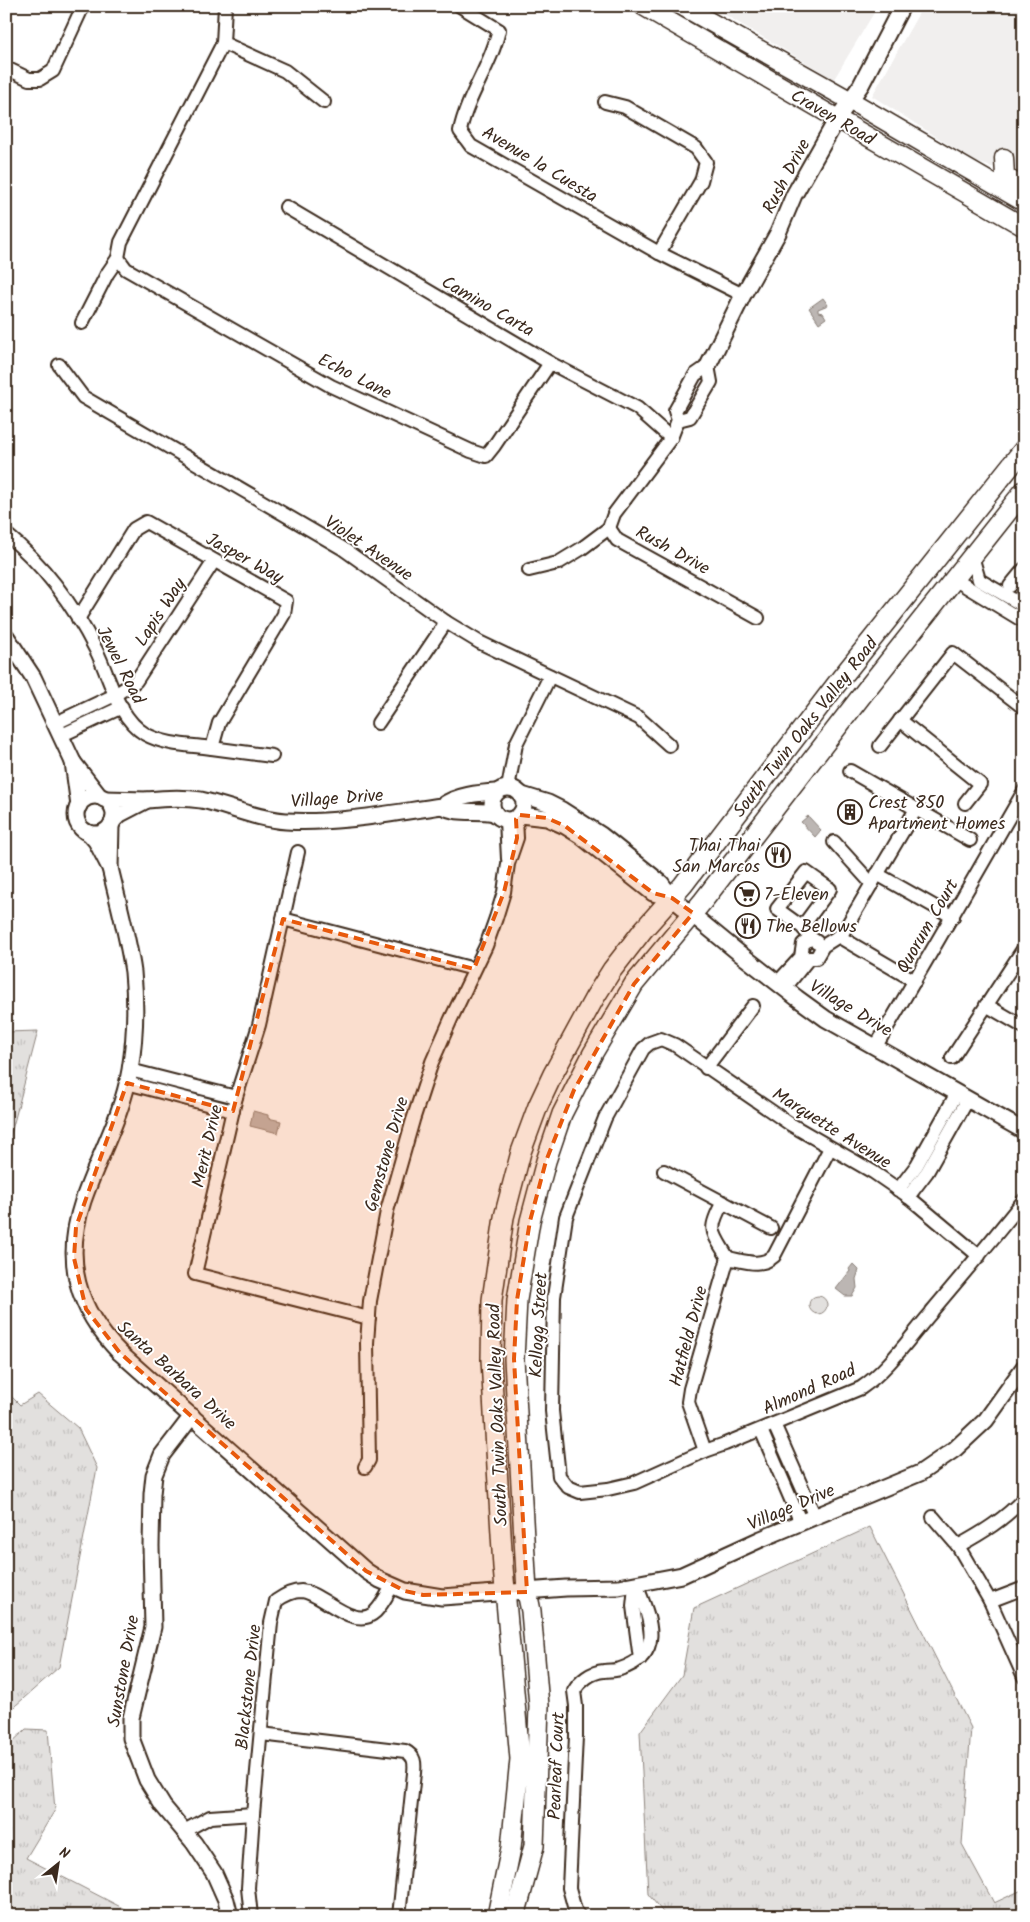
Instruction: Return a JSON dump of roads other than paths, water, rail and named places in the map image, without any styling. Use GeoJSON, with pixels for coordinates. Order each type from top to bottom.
{"type":"FeatureCollection","features":[{"type":"Feature","properties":{"kind":"main road","name":"Craven Road"},"geometry":{"type":"LineString","coordinates":[[643,6],[1024,227]]}},
{"type":"Feature","properties":{"kind":"main road","name":"Craven Road"},"geometry":{"type":"LineString","coordinates":[[682,6],[851,101],[1024,202]]}},
{"type":"Feature","properties":{"kind":"main road"},"geometry":{"type":"LineString","coordinates":[[1004,158],[1005,176],[1024,190]]}},
{"type":"Feature","properties":{"kind":"main road","name":"South Twin Oaks Valley Road"},"geometry":{"type":"LineString","coordinates":[[497,1916],[511,1848],[520,1759],[505,1593],[491,1359],[492,1300],[504,1216],[521,1152],[552,1074],[612,970],[643,930],[672,898],[842,677],[1024,449]]}},
{"type":"Feature","properties":{"kind":"main road","name":"South Twin Oaks Valley Road"},"geometry":{"type":"LineString","coordinates":[[515,1916],[534,1846],[540,1706],[531,1611],[527,1592],[514,1359],[517,1300],[530,1221],[546,1161],[562,1114],[634,984],[693,913],[866,690],[1024,491]]}},
{"type":"Feature","properties":{"kind":"main road"},"geometry":{"type":"LineString","coordinates":[[954,579],[953,563],[967,538],[980,505]]}},
{"type":"Feature","properties":{"kind":"street"},"geometry":{"type":"LineString","coordinates":[[6,68],[29,80],[40,79],[53,71],[83,6]]}},
{"type":"Feature","properties":{"kind":"street"},"geometry":{"type":"LineString","coordinates":[[82,324],[107,274],[118,258],[121,242],[223,43],[225,6]]}},
{"type":"Feature","properties":{"kind":"street","name":"Avenue la Cuesta"},"geometry":{"type":"LineString","coordinates":[[460,6],[499,30],[495,46],[463,117],[460,131],[471,146],[659,253],[743,295]]}},
{"type":"Feature","properties":{"kind":"street","name":"Rush Drive"},"geometry":{"type":"LineString","coordinates":[[758,618],[617,540],[608,528],[614,514],[670,438],[678,420],[676,411],[683,396],[695,374],[708,366],[743,295],[778,233],[794,195],[837,120],[851,101],[902,6]]}},
{"type":"Feature","properties":{"kind":"street"},"geometry":{"type":"LineString","coordinates":[[223,43],[285,71],[324,102]]}},
{"type":"Feature","properties":{"kind":"street"},"geometry":{"type":"LineString","coordinates":[[605,102],[625,107],[696,148],[706,162],[701,180],[659,253]]}},
{"type":"Feature","properties":{"kind":"street","name":"Camino Carta"},"geometry":{"type":"LineString","coordinates":[[286,207],[550,363],[637,408],[670,438]]}},
{"type":"Feature","properties":{"kind":"street","name":"Echo Lane"},"geometry":{"type":"LineString","coordinates":[[118,258],[126,269],[331,386],[471,451],[486,456],[550,363]]}},
{"type":"Feature","properties":{"kind":"street","name":"Violet Avenue"},"geometry":{"type":"LineString","coordinates":[[59,365],[83,397],[342,548],[446,622],[479,642],[640,718],[669,745]]}},
{"type":"Feature","properties":{"kind":"street","name":"Rush Drive"},"geometry":{"type":"LineString","coordinates":[[678,420],[690,417],[711,382],[708,366]]}},
{"type":"Feature","properties":{"kind":"street"},"geometry":{"type":"LineString","coordinates":[[683,396],[697,405]]}},
{"type":"Feature","properties":{"kind":"street","name":"Jasper Way"},"geometry":{"type":"LineString","coordinates":[[78,619],[134,529],[146,522],[286,601],[284,614],[219,723],[212,748]]}},
{"type":"Feature","properties":{"kind":"street"},"geometry":{"type":"LineString","coordinates":[[529,570],[558,563],[581,549],[608,528]]}},
{"type":"Feature","properties":{"kind":"street","name":"Jewel Road"},"geometry":{"type":"LineString","coordinates":[[6,534],[28,552],[64,596],[96,650],[122,707],[132,722],[145,733],[169,742],[272,756]]}},
{"type":"Feature","properties":{"kind":"street"},"geometry":{"type":"LineString","coordinates":[[972,556],[980,580],[1024,606]]}},
{"type":"Feature","properties":{"kind":"street","name":"Lapis Way"},"geometry":{"type":"LineString","coordinates":[[59,729],[94,705],[130,686],[140,676],[214,560]]}},
{"type":"Feature","properties":{"kind":"street"},"geometry":{"type":"LineString","coordinates":[[1010,586],[1024,568]]}},
{"type":"Feature","properties":{"kind":"street"},"geometry":{"type":"LineString","coordinates":[[954,579],[1020,619],[1024,619]]}},
{"type":"Feature","properties":{"kind":"street"},"geometry":{"type":"LineString","coordinates":[[378,723],[446,622]]}},
{"type":"Feature","properties":{"kind":"street"},"geometry":{"type":"LineString","coordinates":[[6,636],[33,678],[59,729],[73,762],[79,806],[76,816],[77,821],[80,827],[89,833],[101,833],[112,823],[113,811],[111,806],[102,798],[73,762]]}},
{"type":"Feature","properties":{"kind":"street"},"geometry":{"type":"LineString","coordinates":[[880,746],[953,653],[1024,708]]}},
{"type":"Feature","properties":{"kind":"street"},"geometry":{"type":"LineString","coordinates":[[522,795],[525,803],[509,817],[492,800],[502,790],[516,744],[550,676]]}},
{"type":"Feature","properties":{"kind":"street"},"geometry":{"type":"LineString","coordinates":[[94,705],[100,718]]}},
{"type":"Feature","properties":{"kind":"street"},"geometry":{"type":"LineString","coordinates":[[59,729],[100,718],[122,707]]}},
{"type":"Feature","properties":{"kind":"street"},"geometry":{"type":"LineString","coordinates":[[900,720],[980,784],[966,803]]}},
{"type":"Feature","properties":{"kind":"street"},"geometry":{"type":"LineString","coordinates":[[850,771],[970,840]]}},
{"type":"Feature","properties":{"kind":"street","name":"Village Drive"},"geometry":{"type":"LineString","coordinates":[[102,798],[201,800],[260,817],[285,821],[326,821],[442,806],[450,800],[502,790],[518,791],[522,795],[548,803],[582,821],[661,883],[672,898],[693,913],[781,986],[826,1019],[1024,1131]]}},
{"type":"Feature","properties":{"kind":"street","name":"Quorum Court"},"geometry":{"type":"LineString","coordinates":[[876,1046],[1023,795]]}},
{"type":"Feature","properties":{"kind":"street"},"geometry":{"type":"LineString","coordinates":[[79,806],[88,798],[102,798]]}},
{"type":"Feature","properties":{"kind":"street","name":"Village Drive"},"geometry":{"type":"LineString","coordinates":[[112,823],[120,814],[147,800]]}},
{"type":"Feature","properties":{"kind":"street","name":"Village Drive"},"geometry":{"type":"LineString","coordinates":[[442,806],[451,811],[474,810],[509,817],[547,818],[581,836],[653,893],[672,898]]}},
{"type":"Feature","properties":{"kind":"street"},"geometry":{"type":"LineString","coordinates":[[781,986],[809,958],[816,958],[823,946],[842,934],[916,808]]}},
{"type":"Feature","properties":{"kind":"street","name":"Gemstone Drive"},"geometry":{"type":"LineString","coordinates":[[365,1467],[369,1460],[367,1343],[369,1318],[387,1211],[413,1120],[439,1047],[486,946],[496,918],[504,892],[508,864],[509,817]]}},
{"type":"Feature","properties":{"kind":"street","name":"Santa Barbara Drive"},"geometry":{"type":"LineString","coordinates":[[110,868],[112,823]]}},
{"type":"Feature","properties":{"kind":"street","name":"Santa Barbara Drive"},"geometry":{"type":"LineString","coordinates":[[89,833],[96,841],[110,868],[133,972],[134,1012],[128,1076],[113,1130],[83,1200],[76,1227],[74,1258],[78,1286],[86,1309],[107,1340],[366,1571],[392,1586],[414,1593],[442,1596],[527,1592]]}},
{"type":"Feature","properties":{"kind":"street"},"geometry":{"type":"LineString","coordinates":[[834,842],[874,879],[952,917]]}},
{"type":"Feature","properties":{"kind":"street","name":"Merit Drive"},"geometry":{"type":"LineString","coordinates":[[298,852],[259,1025],[236,1096],[195,1274],[369,1318]]}},
{"type":"Feature","properties":{"kind":"street"},"geometry":{"type":"LineString","coordinates":[[283,919],[474,970]]}},
{"type":"Feature","properties":{"kind":"street"},"geometry":{"type":"LineString","coordinates":[[802,928],[810,938],[823,946]]}},
{"type":"Feature","properties":{"kind":"street"},"geometry":{"type":"LineString","coordinates":[[838,936],[915,981]]}},
{"type":"Feature","properties":{"kind":"street"},"geometry":{"type":"LineString","coordinates":[[781,986],[801,957],[803,944],[810,938]]}},
{"type":"Feature","properties":{"kind":"street"},"geometry":{"type":"LineString","coordinates":[[952,1058],[1024,948]]}},
{"type":"Feature","properties":{"kind":"street"},"geometry":{"type":"LineString","coordinates":[[986,1005],[1024,1027]]}},
{"type":"Feature","properties":{"kind":"street"},"geometry":{"type":"LineString","coordinates":[[706,1068],[753,1006]]}},
{"type":"Feature","properties":{"kind":"street","name":"Marquette Avenue"},"geometry":{"type":"LineString","coordinates":[[661,1040],[674,1045],[790,1124],[873,1172],[903,1193],[979,1256]]}},
{"type":"Feature","properties":{"kind":"street","name":"Kellogg Street"},"geometry":{"type":"LineString","coordinates":[[568,1487],[559,1476],[552,1410],[554,1296],[566,1217],[605,1118],[643,1048],[650,1043],[661,1040]]}},
{"type":"Feature","properties":{"kind":"street"},"geometry":{"type":"LineString","coordinates":[[128,1076],[208,1089],[236,1096]]}},
{"type":"Feature","properties":{"kind":"street"},"geometry":{"type":"LineString","coordinates":[[128,1076],[204,1103],[233,1111]]}},
{"type":"Feature","properties":{"kind":"street"},"geometry":{"type":"LineString","coordinates":[[204,1103],[208,1089]]}},
{"type":"Feature","properties":{"kind":"street"},"geometry":{"type":"LineString","coordinates":[[903,1193],[917,1165],[962,1096]]}},
{"type":"Feature","properties":{"kind":"street"},"geometry":{"type":"LineString","coordinates":[[722,1202],[712,1221],[712,1230],[728,1258],[754,1263],[767,1262],[774,1256],[830,1148]]}},
{"type":"Feature","properties":{"kind":"street"},"geometry":{"type":"LineString","coordinates":[[664,1172],[771,1228]]}},
{"type":"Feature","properties":{"kind":"street","name":"Almond Road"},"geometry":{"type":"LineString","coordinates":[[568,1487],[580,1492],[608,1490],[625,1485],[847,1394],[874,1379],[1024,1200]]}},
{"type":"Feature","properties":{"kind":"street","name":"Hatfield Drive"},"geometry":{"type":"LineString","coordinates":[[705,1451],[688,1402],[700,1351],[728,1258]]}},
{"type":"Feature","properties":{"kind":"street","name":"Village Drive"},"geometry":{"type":"LineString","coordinates":[[527,1592],[566,1588],[619,1587],[682,1575],[920,1474],[955,1449],[986,1420],[1024,1367]]}},
{"type":"Feature","properties":{"kind":"street","name":"Sunstone Drive"},"geometry":{"type":"LineString","coordinates":[[192,1416],[162,1455],[154,1476],[151,1546],[153,1627],[131,1718],[131,1738],[147,1780],[163,1806],[184,1831],[214,1874],[226,1900],[230,1916]]}},
{"type":"Feature","properties":{"kind":"street"},"geometry":{"type":"LineString","coordinates":[[774,1424],[808,1520]]}},
{"type":"Feature","properties":{"kind":"street"},"geometry":{"type":"LineString","coordinates":[[761,1430],[808,1520]]}},
{"type":"Feature","properties":{"kind":"street"},"geometry":{"type":"LineString","coordinates":[[958,1546],[985,1532],[1024,1498]]}},
{"type":"Feature","properties":{"kind":"street"},"geometry":{"type":"LineString","coordinates":[[933,1517],[958,1546],[990,1601],[1024,1678]]}},
{"type":"Feature","properties":{"kind":"street"},"geometry":{"type":"LineString","coordinates":[[636,1584],[649,1617],[652,1641],[640,1659]]}},
{"type":"Feature","properties":{"kind":"street"},"geometry":{"type":"LineString","coordinates":[[636,1584],[633,1606],[640,1659]]}},
{"type":"Feature","properties":{"kind":"street","name":"Blackstone Drive"},"geometry":{"type":"LineString","coordinates":[[251,1916],[248,1888],[253,1814],[271,1623],[276,1601],[288,1594],[302,1591],[351,1616],[365,1617],[374,1613],[392,1586]]}},
{"type":"Feature","properties":{"kind":"street"},"geometry":{"type":"LineString","coordinates":[[990,1601],[1024,1588]]}},
{"type":"Feature","properties":{"kind":"street"},"geometry":{"type":"LineString","coordinates":[[637,1631],[650,1628]]}},
{"type":"Feature","properties":{"kind":"street","name":"Pearleaf Court"},"geometry":{"type":"LineString","coordinates":[[579,1916],[575,1910],[569,1888],[576,1736],[574,1691],[581,1680],[601,1671],[619,1670],[640,1659]]}},
{"type":"Feature","properties":{"kind":"street"},"geometry":{"type":"LineString","coordinates":[[261,1734],[405,1751],[413,1756],[415,1762],[399,1916]]}},
{"type":"Feature","properties":{"kind":"street"},"geometry":{"type":"LineString","coordinates":[[184,1831],[210,1817],[253,1814]]}},
{"type":"Feature","properties":{"kind":"place","name":"Crest 850 Apartment Homes"},"geometry":{"type":"Point","coordinates":[850,812]}},
{"type":"Feature","properties":{"kind":"place","name":"Thai Thai San Marcos"},"geometry":{"type":"Point","coordinates":[778,855]}},
{"type":"Feature","properties":{"kind":"place","name":"7-Eleven"},"geometry":{"type":"Point","coordinates":[747,894]}},
{"type":"Feature","properties":{"kind":"place","name":"The Bellows"},"geometry":{"type":"Point","coordinates":[748,926]}}]}
